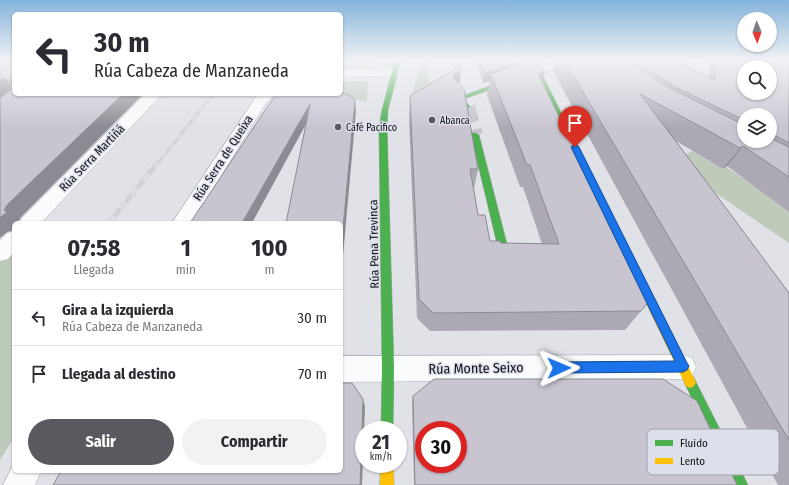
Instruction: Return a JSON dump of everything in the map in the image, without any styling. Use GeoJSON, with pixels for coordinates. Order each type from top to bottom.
{"type":"FeatureCollection","features":[{"type":"Feature","properties":{"kind":"street","name":"Rúa Pena Trevinca"},"geometry":{"type":"LineString","coordinates":[[387,421],[388,369],[383,127],[384,110],[391,83]]}},
{"type":"Feature","properties":{"kind":"street"},"geometry":{"type":"LineString","coordinates":[[467,107],[460,98],[502,83]]}},
{"type":"Feature","properties":{"kind":"street"},"geometry":{"type":"LineString","coordinates":[[543,83],[714,429]]}},
{"type":"Feature","properties":{"kind":"street","name":"Rúa Serra Martiñá"},"geometry":{"type":"LineString","coordinates":[[31,221],[152,96]]}},
{"type":"Feature","properties":{"kind":"street","name":"Rúa Serra de Queixa"},"geometry":{"type":"LineString","coordinates":[[183,221],[264,96]]}},
{"type":"Feature","properties":{"kind":"street"},"geometry":{"type":"LineString","coordinates":[[474,135],[503,248]]}},
{"type":"Feature","properties":{"kind":"street"},"geometry":{"type":"LineString","coordinates":[[0,253],[12,241]]}},
{"type":"Feature","properties":{"kind":"street","name":"Rúa Monte Seixo"},"geometry":{"type":"LineString","coordinates":[[343,369],[683,366]]}},
{"type":"Feature","properties":{"kind":"street"},"geometry":{"type":"LineString","coordinates":[[18,485],[25,473]]}},
{"type":"Feature","properties":{"kind":"street"},"geometry":{"type":"LineString","coordinates":[[386,485],[387,473]]}},
{"type":"Feature","properties":{"kind":"street"},"geometry":{"type":"LineString","coordinates":[[736,475],[741,485]]}},
{"type":"Feature","properties":{"kind":"green space"},"geometry":{"type":"Polygon","coordinates":[[[343,83],[368,83],[366,102],[340,96],[343,96],[343,83]]]}},
{"type":"Feature","properties":{"kind":"green space"},"geometry":{"type":"Polygon","coordinates":[[[415,83],[431,83],[435,88],[411,117],[411,103],[415,83]]]}},
{"type":"Feature","properties":{"kind":"green space"},"geometry":{"type":"Polygon","coordinates":[[[692,151],[723,169],[726,167],[768,195],[789,212],[789,243],[677,167],[683,156],[692,151]]]}},
{"type":"Feature","properties":{"kind":"green space"},"geometry":{"type":"Polygon","coordinates":[[[12,248],[12,441],[0,460],[0,261],[12,248]]]}},
{"type":"Feature","properties":{"kind":"building"},"geometry":{"type":"Polygon","coordinates":[[[432,83],[458,83],[464,89],[478,169],[470,169],[478,215],[485,215],[490,241],[500,241],[501,243],[559,244],[530,165],[527,165],[494,83],[542,83],[650,300],[641,311],[433,313],[419,299],[410,96],[432,83]]]}},
{"type":"Feature","properties":{"kind":"building"},"geometry":{"type":"Polygon","coordinates":[[[577,83],[661,83],[737,122],[737,146],[640,94],[789,293],[789,440],[577,83]]]}},
{"type":"Feature","properties":{"kind":"building"},"geometry":{"type":"Polygon","coordinates":[[[668,83],[737,83],[737,100],[777,100],[777,83],[789,83],[789,143],[777,137],[777,108],[737,108],[737,117],[668,83]]]}},
{"type":"Feature","properties":{"kind":"building"},"geometry":{"type":"Polygon","coordinates":[[[12,89],[12,96],[121,96],[8,204],[4,210],[7,212],[1,217],[0,98],[12,89]]]}},
{"type":"Feature","properties":{"kind":"building"},"geometry":{"type":"Polygon","coordinates":[[[343,94],[349,95],[355,100],[343,228],[343,221],[286,221],[310,104],[243,221],[191,221],[275,96],[343,96],[343,94]]]}},
{"type":"Feature","properties":{"kind":"building"},"geometry":{"type":"Polygon","coordinates":[[[777,141],[789,147],[789,177],[746,148],[777,148],[777,141]]]}},
{"type":"Feature","properties":{"kind":"building"},"geometry":{"type":"Polygon","coordinates":[[[434,379],[663,379],[697,401],[710,429],[647,429],[647,475],[732,475],[737,485],[415,485],[413,396],[434,379]]]}},
{"type":"Feature","properties":{"kind":"building"},"geometry":{"type":"Polygon","coordinates":[[[343,383],[352,383],[363,399],[362,421],[355,421],[355,473],[360,473],[360,485],[53,485],[60,473],[343,473],[343,383]]]}},
{"type":"Feature","properties":{"kind":"tunnel"},"geometry":{"type":"LineString","coordinates":[[467,107],[475,135]]}},
{"type":"Feature","properties":{"kind":"railway"},"geometry":{"type":"LineString","coordinates":[[155,167],[211,96]]}},
{"type":"Feature","properties":{"kind":"railway"},"geometry":{"type":"LineString","coordinates":[[111,221],[155,166]]}},
{"type":"Feature","properties":{"kind":"traffic: fast"},"geometry":{"type":"LineString","coordinates":[[387,421],[388,369],[383,127],[385,110],[392,83]]}},
{"type":"Feature","properties":{"kind":"traffic: fast"},"geometry":{"type":"LineString","coordinates":[[467,107],[460,98],[503,83]]}},
{"type":"Feature","properties":{"kind":"traffic: fast"},"geometry":{"type":"LineString","coordinates":[[543,83],[603,205]]}},
{"type":"Feature","properties":{"kind":"traffic: fast"},"geometry":{"type":"LineString","coordinates":[[475,135],[503,248]]}},
{"type":"Feature","properties":{"kind":"traffic: fast"},"geometry":{"type":"LineString","coordinates":[[690,382],[713,429]]}},
{"type":"Feature","properties":{"kind":"traffic: fast"},"geometry":{"type":"LineString","coordinates":[[736,475],[741,485]]}},
{"type":"Feature","properties":{"kind":"traffic: slow"},"geometry":{"type":"LineString","coordinates":[[603,205],[690,382]]}},
{"type":"Feature","properties":{"kind":"traffic: slow"},"geometry":{"type":"LineString","coordinates":[[387,473],[387,485]]}},
{"type":"Feature","properties":{"kind":"place","name":"Abanca"},"geometry":{"type":"Point","coordinates":[432,120]}},
{"type":"Feature","properties":{"kind":"place","name":"Café Pacífico"},"geometry":{"type":"Point","coordinates":[338,127]}},
{"type":"Feature","properties":{"kind":"route"},"geometry":{"type":"LineString","coordinates":[[559,368],[683,366],[575,147]]}}]}
